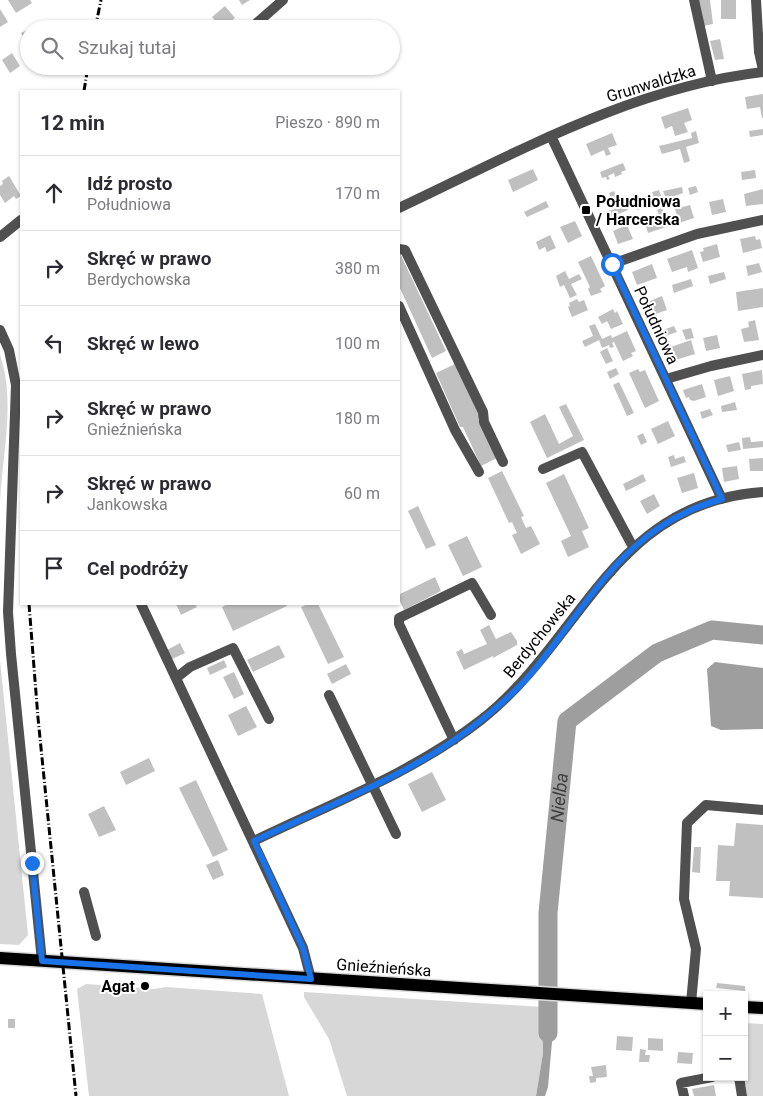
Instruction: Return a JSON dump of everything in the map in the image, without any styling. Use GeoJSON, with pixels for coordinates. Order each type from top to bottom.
{"type":"FeatureCollection","features":[{"type":"Feature","properties":{"kind":"main road","name":"Gnieźnieńska"},"geometry":{"type":"LineString","coordinates":[[0,958],[703,1004]]}},
{"type":"Feature","properties":{"kind":"main road"},"geometry":{"type":"LineString","coordinates":[[748,1007],[763,1008]]}},
{"type":"Feature","properties":{"kind":"street"},"geometry":{"type":"LineString","coordinates":[[260,20],[283,0]]}},
{"type":"Feature","properties":{"kind":"street"},"geometry":{"type":"LineString","coordinates":[[694,0],[712,81]]}},
{"type":"Feature","properties":{"kind":"street"},"geometry":{"type":"LineString","coordinates":[[756,0],[759,52],[763,71]]}},
{"type":"Feature","properties":{"kind":"street","name":"Grunwaldzka"},"geometry":{"type":"LineString","coordinates":[[400,208],[608,111],[670,91],[763,71]]}},
{"type":"Feature","properties":{"kind":"street","name":"Południowa"},"geometry":{"type":"LineString","coordinates":[[551,136],[722,499]]}},
{"type":"Feature","properties":{"kind":"street"},"geometry":{"type":"LineString","coordinates":[[612,264],[697,234],[763,220]]}},
{"type":"Feature","properties":{"kind":"street"},"geometry":{"type":"LineString","coordinates":[[0,238],[20,221]]}},
{"type":"Feature","properties":{"kind":"street"},"geometry":{"type":"LineString","coordinates":[[400,249],[406,250],[483,412],[484,422],[503,462]]}},
{"type":"Feature","properties":{"kind":"street"},"geometry":{"type":"LineString","coordinates":[[400,308],[455,430],[479,472]]}},
{"type":"Feature","properties":{"kind":"street"},"geometry":{"type":"LineString","coordinates":[[0,330],[9,350],[16,385],[8,612],[42,961]]}},
{"type":"Feature","properties":{"kind":"street"},"geometry":{"type":"LineString","coordinates":[[666,379],[711,366],[763,355]]}},
{"type":"Feature","properties":{"kind":"street"},"geometry":{"type":"LineString","coordinates":[[544,469],[582,452],[633,547]]}},
{"type":"Feature","properties":{"kind":"street","name":"Berdychowska"},"geometry":{"type":"LineString","coordinates":[[254,841],[413,765],[454,740],[482,719],[524,682],[600,583],[633,547],[676,517],[722,499],[763,492]]}},
{"type":"Feature","properties":{"kind":"street"},"geometry":{"type":"LineString","coordinates":[[454,740],[398,624],[399,618],[472,583],[491,615]]}},
{"type":"Feature","properties":{"kind":"street"},"geometry":{"type":"LineString","coordinates":[[141,605],[303,948],[311,979]]}},
{"type":"Feature","properties":{"kind":"street"},"geometry":{"type":"LineString","coordinates":[[176,678],[190,667],[233,648],[268,719]]}},
{"type":"Feature","properties":{"kind":"street"},"geometry":{"type":"LineString","coordinates":[[329,695],[396,834]]}},
{"type":"Feature","properties":{"kind":"street"},"geometry":{"type":"LineString","coordinates":[[691,1003],[696,949],[684,899],[687,824],[706,805],[763,810]]}},
{"type":"Feature","properties":{"kind":"street"},"geometry":{"type":"LineString","coordinates":[[84,892],[96,936]]}},
{"type":"Feature","properties":{"kind":"street"},"geometry":{"type":"LineString","coordinates":[[684,1096],[681,1083],[703,1079]]}},
{"type":"Feature","properties":{"kind":"street"},"geometry":{"type":"LineString","coordinates":[[739,1081],[742,1096]]}},
{"type":"Feature","properties":{"kind":"shaded area"},"geometry":{"type":"Polygon","coordinates":[[[0,355],[5,373],[8,410],[0,503],[0,355]]]}},
{"type":"Feature","properties":{"kind":"shaded area"},"geometry":{"type":"Polygon","coordinates":[[[0,660],[28,935],[19,945],[0,944],[0,660]]]}},
{"type":"Feature","properties":{"kind":"shaded area"},"geometry":{"type":"Polygon","coordinates":[[[715,662],[763,668],[763,729],[721,730],[711,726],[707,669],[715,662]]]}},
{"type":"Feature","properties":{"kind":"shaded area"},"geometry":{"type":"Polygon","coordinates":[[[86,984],[154,989],[166,987],[262,994],[289,1096],[89,1096],[77,989],[86,984]]]}},
{"type":"Feature","properties":{"kind":"shaded area"},"geometry":{"type":"Polygon","coordinates":[[[304,992],[542,1007],[543,1053],[536,1096],[347,1096],[329,1039],[304,997],[304,992]]]}},
{"type":"Feature","properties":{"kind":"shaded area"},"geometry":{"type":"Polygon","coordinates":[[[542,1007],[555,1008],[548,1087],[545,1096],[536,1096],[543,1053],[542,1007]]]}},
{"type":"Feature","properties":{"kind":"shaded area"},"geometry":{"type":"Polygon","coordinates":[[[748,1023],[763,1024],[763,1096],[747,1096],[745,1081],[748,1081],[748,1023]]]}},
{"type":"Feature","properties":{"kind":"building"},"geometry":{"type":"Polygon","coordinates":[[[8,0],[30,0],[32,3],[16,13],[8,0]]]}},
{"type":"Feature","properties":{"kind":"building"},"geometry":{"type":"Polygon","coordinates":[[[239,0],[250,0],[242,5],[239,0]]]}},
{"type":"Feature","properties":{"kind":"building"},"geometry":{"type":"Polygon","coordinates":[[[698,0],[710,0],[713,24],[703,26],[698,0]]]}},
{"type":"Feature","properties":{"kind":"building"},"geometry":{"type":"Polygon","coordinates":[[[721,0],[736,0],[736,19],[721,19],[721,0]]]}},
{"type":"Feature","properties":{"kind":"building"},"geometry":{"type":"Polygon","coordinates":[[[225,6],[235,18],[233,20],[214,20],[212,17],[225,6]]]}},
{"type":"Feature","properties":{"kind":"building"},"geometry":{"type":"Polygon","coordinates":[[[0,9],[8,22],[0,27],[0,9]]]}},
{"type":"Feature","properties":{"kind":"building"},"geometry":{"type":"Polygon","coordinates":[[[720,39],[724,59],[715,60],[710,41],[720,39]]]}},
{"type":"Feature","properties":{"kind":"building"},"geometry":{"type":"Polygon","coordinates":[[[12,53],[20,66],[10,73],[2,60],[12,53]]]}},
{"type":"Feature","properties":{"kind":"building"},"geometry":{"type":"Polygon","coordinates":[[[763,94],[762,118],[760,107],[747,109],[745,97],[763,94]]]}},
{"type":"Feature","properties":{"kind":"building"},"geometry":{"type":"Polygon","coordinates":[[[688,108],[692,120],[684,123],[688,132],[675,136],[672,126],[665,129],[661,117],[688,108]]]}},
{"type":"Feature","properties":{"kind":"building"},"geometry":{"type":"Polygon","coordinates":[[[763,129],[763,135],[750,137],[749,131],[763,129]]]}},
{"type":"Feature","properties":{"kind":"building"},"geometry":{"type":"Polygon","coordinates":[[[696,131],[699,143],[686,147],[690,161],[684,163],[680,149],[662,154],[659,146],[692,138],[691,133],[696,131]]]}},
{"type":"Feature","properties":{"kind":"building"},"geometry":{"type":"Polygon","coordinates":[[[612,133],[617,145],[608,148],[611,154],[606,156],[604,150],[591,156],[586,144],[612,133]]]}},
{"type":"Feature","properties":{"kind":"building"},"geometry":{"type":"Polygon","coordinates":[[[623,163],[626,170],[621,172],[622,174],[615,177],[614,173],[608,176],[610,179],[607,180],[606,177],[602,178],[600,172],[623,163]]]}},
{"type":"Feature","properties":{"kind":"building"},"geometry":{"type":"Polygon","coordinates":[[[533,169],[538,180],[513,192],[508,180],[533,169]]]}},
{"type":"Feature","properties":{"kind":"building"},"geometry":{"type":"Polygon","coordinates":[[[755,170],[756,178],[742,180],[741,172],[755,170]]]}},
{"type":"Feature","properties":{"kind":"building"},"geometry":{"type":"Polygon","coordinates":[[[9,176],[20,197],[16,199],[14,196],[5,203],[0,195],[2,181],[9,176]]]}},
{"type":"Feature","properties":{"kind":"building"},"geometry":{"type":"Polygon","coordinates":[[[696,186],[698,192],[690,195],[688,188],[696,186]]]}},
{"type":"Feature","properties":{"kind":"building"},"geometry":{"type":"Polygon","coordinates":[[[682,187],[683,193],[666,199],[663,191],[682,187]]]}},
{"type":"Feature","properties":{"kind":"building"},"geometry":{"type":"Polygon","coordinates":[[[763,189],[763,204],[746,206],[744,194],[763,189]]]}},
{"type":"Feature","properties":{"kind":"building"},"geometry":{"type":"Polygon","coordinates":[[[659,190],[664,205],[657,208],[652,192],[659,190]]]}},
{"type":"Feature","properties":{"kind":"building"},"geometry":{"type":"Polygon","coordinates":[[[614,191],[617,199],[612,201],[609,193],[614,191]]]}},
{"type":"Feature","properties":{"kind":"building"},"geometry":{"type":"Polygon","coordinates":[[[638,198],[640,202],[651,198],[654,204],[637,210],[633,199],[638,198]]]}},
{"type":"Feature","properties":{"kind":"building"},"geometry":{"type":"Polygon","coordinates":[[[723,199],[726,212],[712,215],[709,202],[723,199]]]}},
{"type":"Feature","properties":{"kind":"building"},"geometry":{"type":"Polygon","coordinates":[[[546,201],[549,207],[527,217],[524,212],[546,201]]]}},
{"type":"Feature","properties":{"kind":"building"},"geometry":{"type":"Polygon","coordinates":[[[624,201],[628,210],[611,219],[608,211],[615,209],[614,206],[624,201]]]}},
{"type":"Feature","properties":{"kind":"building"},"geometry":{"type":"Polygon","coordinates":[[[680,201],[682,207],[690,205],[694,218],[679,223],[673,202],[680,201]]]}},
{"type":"Feature","properties":{"kind":"building"},"geometry":{"type":"Polygon","coordinates":[[[662,208],[669,226],[648,233],[644,220],[659,215],[657,210],[662,208]]]}},
{"type":"Feature","properties":{"kind":"building"},"geometry":{"type":"Polygon","coordinates":[[[575,221],[582,236],[568,243],[560,227],[575,221]]]}},
{"type":"Feature","properties":{"kind":"building"},"geometry":{"type":"Polygon","coordinates":[[[627,225],[633,239],[618,244],[613,231],[627,225]]]}},
{"type":"Feature","properties":{"kind":"building"},"geometry":{"type":"Polygon","coordinates":[[[550,235],[556,248],[547,252],[545,247],[539,250],[536,242],[550,235]]]}},
{"type":"Feature","properties":{"kind":"building"},"geometry":{"type":"Polygon","coordinates":[[[755,236],[756,240],[760,239],[762,248],[743,253],[740,239],[755,236]]]}},
{"type":"Feature","properties":{"kind":"building"},"geometry":{"type":"Polygon","coordinates":[[[717,244],[720,257],[703,262],[700,252],[704,251],[703,248],[717,244]]]}},
{"type":"Feature","properties":{"kind":"building"},"geometry":{"type":"Polygon","coordinates":[[[692,250],[698,268],[688,272],[687,267],[672,272],[667,259],[692,250]]]}},
{"type":"Feature","properties":{"kind":"building"},"geometry":{"type":"Polygon","coordinates":[[[400,253],[446,351],[432,358],[400,288],[400,253]]]}},
{"type":"Feature","properties":{"kind":"building"},"geometry":{"type":"Polygon","coordinates":[[[591,256],[605,286],[600,289],[602,292],[591,296],[588,289],[590,287],[578,262],[591,256]]]}},
{"type":"Feature","properties":{"kind":"building"},"geometry":{"type":"Polygon","coordinates":[[[759,263],[762,272],[748,276],[746,266],[759,263]]]}},
{"type":"Feature","properties":{"kind":"building"},"geometry":{"type":"Polygon","coordinates":[[[652,264],[657,278],[637,285],[632,272],[652,264]]]}},
{"type":"Feature","properties":{"kind":"building"},"geometry":{"type":"Polygon","coordinates":[[[565,271],[569,279],[579,274],[582,279],[571,284],[577,295],[570,298],[564,285],[560,287],[556,276],[565,271]]]}},
{"type":"Feature","properties":{"kind":"building"},"geometry":{"type":"Polygon","coordinates":[[[724,272],[726,279],[710,284],[708,276],[724,272]]]}},
{"type":"Feature","properties":{"kind":"building"},"geometry":{"type":"Polygon","coordinates":[[[691,279],[693,286],[674,293],[672,285],[691,279]]]}},
{"type":"Feature","properties":{"kind":"building"},"geometry":{"type":"Polygon","coordinates":[[[763,288],[763,307],[738,311],[736,292],[763,288]]]}},
{"type":"Feature","properties":{"kind":"building"},"geometry":{"type":"Polygon","coordinates":[[[662,296],[667,310],[650,316],[645,303],[662,296]]]}},
{"type":"Feature","properties":{"kind":"building"},"geometry":{"type":"Polygon","coordinates":[[[577,299],[579,302],[584,300],[588,310],[572,317],[568,307],[570,306],[569,303],[577,299]]]}},
{"type":"Feature","properties":{"kind":"building"},"geometry":{"type":"Polygon","coordinates":[[[613,309],[615,313],[617,311],[623,324],[611,329],[607,321],[602,324],[598,317],[613,309]]]}},
{"type":"Feature","properties":{"kind":"building"},"geometry":{"type":"Polygon","coordinates":[[[755,320],[759,340],[744,342],[741,329],[749,327],[748,322],[755,320]]]}},
{"type":"Feature","properties":{"kind":"building"},"geometry":{"type":"Polygon","coordinates":[[[595,324],[602,339],[611,335],[612,338],[627,331],[636,351],[631,353],[633,356],[623,361],[614,342],[612,343],[614,347],[610,348],[609,345],[602,348],[599,340],[585,347],[582,341],[593,336],[589,326],[595,324]]]}},
{"type":"Feature","properties":{"kind":"building"},"geometry":{"type":"Polygon","coordinates":[[[674,326],[677,332],[665,336],[663,330],[674,326]]]}},
{"type":"Feature","properties":{"kind":"building"},"geometry":{"type":"Polygon","coordinates":[[[691,328],[694,338],[686,340],[682,330],[691,328]]]}},
{"type":"Feature","properties":{"kind":"building"},"geometry":{"type":"Polygon","coordinates":[[[717,335],[720,348],[706,351],[703,338],[717,335]]]}},
{"type":"Feature","properties":{"kind":"building"},"geometry":{"type":"Polygon","coordinates":[[[691,340],[695,354],[669,362],[665,349],[691,340]]]}},
{"type":"Feature","properties":{"kind":"building"},"geometry":{"type":"Polygon","coordinates":[[[607,348],[613,361],[606,364],[600,352],[607,348]]]}},
{"type":"Feature","properties":{"kind":"building"},"geometry":{"type":"Polygon","coordinates":[[[455,364],[481,418],[478,419],[497,458],[481,466],[463,427],[460,427],[436,373],[455,364]]]}},
{"type":"Feature","properties":{"kind":"building"},"geometry":{"type":"Polygon","coordinates":[[[616,368],[619,374],[610,379],[607,372],[616,368]]]}},
{"type":"Feature","properties":{"kind":"building"},"geometry":{"type":"Polygon","coordinates":[[[638,369],[640,372],[645,370],[659,401],[645,408],[629,373],[638,369]]]}},
{"type":"Feature","properties":{"kind":"building"},"geometry":{"type":"Polygon","coordinates":[[[762,370],[763,384],[751,386],[751,389],[745,390],[742,374],[762,370]]]}},
{"type":"Feature","properties":{"kind":"building"},"geometry":{"type":"Polygon","coordinates":[[[730,376],[734,391],[718,396],[714,380],[730,376]]]}},
{"type":"Feature","properties":{"kind":"building"},"geometry":{"type":"Polygon","coordinates":[[[619,382],[634,413],[627,416],[613,385],[619,382]]]}},
{"type":"Feature","properties":{"kind":"building"},"geometry":{"type":"Polygon","coordinates":[[[702,384],[706,397],[694,401],[690,400],[689,397],[686,398],[683,390],[702,384]]]}},
{"type":"Feature","properties":{"kind":"building"},"geometry":{"type":"Polygon","coordinates":[[[735,402],[737,410],[722,412],[721,406],[735,402]]]}},
{"type":"Feature","properties":{"kind":"building"},"geometry":{"type":"Polygon","coordinates":[[[566,404],[584,440],[547,458],[530,422],[545,414],[559,444],[573,436],[559,407],[566,404]]]}},
{"type":"Feature","properties":{"kind":"building"},"geometry":{"type":"Polygon","coordinates":[[[710,409],[713,415],[702,419],[700,412],[710,409]]]}},
{"type":"Feature","properties":{"kind":"building"},"geometry":{"type":"Polygon","coordinates":[[[668,421],[675,436],[658,444],[651,429],[668,421]]]}},
{"type":"Feature","properties":{"kind":"building"},"geometry":{"type":"Polygon","coordinates":[[[643,433],[647,442],[641,445],[637,436],[643,433]]]}},
{"type":"Feature","properties":{"kind":"building"},"geometry":{"type":"Polygon","coordinates":[[[750,437],[751,442],[763,441],[763,447],[743,449],[742,438],[750,437]]]}},
{"type":"Feature","properties":{"kind":"building"},"geometry":{"type":"Polygon","coordinates":[[[739,442],[741,450],[728,452],[726,445],[739,442]]]}},
{"type":"Feature","properties":{"kind":"building"},"geometry":{"type":"Polygon","coordinates":[[[674,455],[675,459],[684,456],[686,462],[671,467],[668,457],[674,455]]]}},
{"type":"Feature","properties":{"kind":"building"},"geometry":{"type":"Polygon","coordinates":[[[763,458],[763,471],[750,471],[749,459],[763,458]]]}},
{"type":"Feature","properties":{"kind":"building"},"geometry":{"type":"Polygon","coordinates":[[[737,466],[739,479],[724,482],[722,468],[737,466]]]}},
{"type":"Feature","properties":{"kind":"building"},"geometry":{"type":"Polygon","coordinates":[[[502,471],[524,516],[521,517],[526,528],[531,526],[540,544],[521,554],[512,535],[517,533],[512,522],[509,523],[488,478],[502,471]]]}},
{"type":"Feature","properties":{"kind":"building"},"geometry":{"type":"Polygon","coordinates":[[[694,473],[698,488],[682,493],[677,478],[694,473]]]}},
{"type":"Feature","properties":{"kind":"building"},"geometry":{"type":"Polygon","coordinates":[[[564,474],[589,528],[582,531],[589,547],[568,557],[561,541],[571,536],[546,483],[564,474]]]}},
{"type":"Feature","properties":{"kind":"building"},"geometry":{"type":"Polygon","coordinates":[[[643,474],[646,481],[626,491],[623,484],[643,474]]]}},
{"type":"Feature","properties":{"kind":"building"},"geometry":{"type":"Polygon","coordinates":[[[654,494],[660,506],[647,514],[640,501],[654,494]]]}},
{"type":"Feature","properties":{"kind":"building"},"geometry":{"type":"Polygon","coordinates":[[[418,506],[436,545],[426,549],[408,511],[418,506]]]}},
{"type":"Feature","properties":{"kind":"building"},"geometry":{"type":"Polygon","coordinates":[[[467,536],[482,567],[463,576],[448,545],[467,536]]]}},
{"type":"Feature","properties":{"kind":"building"},"geometry":{"type":"Polygon","coordinates":[[[435,577],[441,591],[404,610],[400,601],[400,594],[435,577]]]}},
{"type":"Feature","properties":{"kind":"building"},"geometry":{"type":"Polygon","coordinates":[[[176,605],[196,605],[197,607],[181,615],[176,605]]]}},
{"type":"Feature","properties":{"kind":"building"},"geometry":{"type":"Polygon","coordinates":[[[226,605],[287,606],[233,631],[222,607],[226,605]]]}},
{"type":"Feature","properties":{"kind":"building"},"geometry":{"type":"Polygon","coordinates":[[[318,605],[344,657],[328,664],[301,607],[318,605]]]}},
{"type":"Feature","properties":{"kind":"building"},"geometry":{"type":"Polygon","coordinates":[[[489,625],[496,639],[511,632],[517,641],[517,645],[493,658],[493,656],[464,670],[456,652],[462,649],[464,654],[487,644],[480,630],[489,625]]]}},
{"type":"Feature","properties":{"kind":"building"},"geometry":{"type":"Polygon","coordinates":[[[180,643],[185,653],[172,659],[167,650],[180,643]]]}},
{"type":"Feature","properties":{"kind":"building"},"geometry":{"type":"Polygon","coordinates":[[[279,645],[285,657],[253,672],[247,660],[279,645]]]}},
{"type":"Feature","properties":{"kind":"building"},"geometry":{"type":"Polygon","coordinates":[[[224,660],[227,667],[210,675],[207,668],[224,660]]]}},
{"type":"Feature","properties":{"kind":"building"},"geometry":{"type":"Polygon","coordinates":[[[346,664],[351,674],[332,684],[327,674],[346,664]]]}},
{"type":"Feature","properties":{"kind":"building"},"geometry":{"type":"Polygon","coordinates":[[[234,672],[244,694],[234,699],[223,677],[234,672]]]}},
{"type":"Feature","properties":{"kind":"building"},"geometry":{"type":"Polygon","coordinates":[[[246,706],[257,727],[238,736],[228,715],[246,706]]]}},
{"type":"Feature","properties":{"kind":"building"},"geometry":{"type":"Polygon","coordinates":[[[149,758],[155,771],[126,785],[120,772],[149,758]]]}},
{"type":"Feature","properties":{"kind":"building"},"geometry":{"type":"Polygon","coordinates":[[[432,772],[446,800],[422,812],[408,784],[432,772]]]}},
{"type":"Feature","properties":{"kind":"building"},"geometry":{"type":"Polygon","coordinates":[[[196,780],[228,850],[213,857],[179,788],[196,780]]]}},
{"type":"Feature","properties":{"kind":"building"},"geometry":{"type":"Polygon","coordinates":[[[104,806],[116,830],[99,837],[88,814],[104,806]]]}},
{"type":"Feature","properties":{"kind":"building"},"geometry":{"type":"Polygon","coordinates":[[[736,823],[763,825],[763,898],[729,896],[730,881],[716,881],[718,845],[734,846],[736,823]]]}},
{"type":"Feature","properties":{"kind":"building"},"geometry":{"type":"Polygon","coordinates":[[[694,847],[701,847],[700,873],[692,872],[694,847]]]}},
{"type":"Feature","properties":{"kind":"building"},"geometry":{"type":"Polygon","coordinates":[[[218,860],[224,875],[213,880],[206,865],[218,860]]]}},
{"type":"Feature","properties":{"kind":"building","name":"Agat"},"geometry":{"type":"Polygon","coordinates":[[[143,983],[147,983],[147,989],[143,989],[143,983]]]}},
{"type":"Feature","properties":{"kind":"building"},"geometry":{"type":"Polygon","coordinates":[[[717,983],[745,986],[745,991],[716,988],[717,983]]]}},
{"type":"Feature","properties":{"kind":"building"},"geometry":{"type":"Polygon","coordinates":[[[8,1019],[15,1019],[15,1028],[8,1028],[8,1019]]]}},
{"type":"Feature","properties":{"kind":"building"},"geometry":{"type":"Polygon","coordinates":[[[617,1036],[633,1037],[632,1051],[616,1050],[617,1036]]]}},
{"type":"Feature","properties":{"kind":"building"},"geometry":{"type":"Polygon","coordinates":[[[648,1038],[663,1039],[663,1051],[648,1050],[648,1038]]]}},
{"type":"Feature","properties":{"kind":"building"},"geometry":{"type":"Polygon","coordinates":[[[640,1049],[646,1050],[645,1055],[650,1055],[649,1062],[639,1062],[640,1049]]]}},
{"type":"Feature","properties":{"kind":"building"},"geometry":{"type":"Polygon","coordinates":[[[678,1052],[693,1053],[692,1064],[677,1063],[678,1052]]]}},
{"type":"Feature","properties":{"kind":"building"},"geometry":{"type":"Polygon","coordinates":[[[606,1065],[607,1077],[596,1078],[596,1082],[590,1083],[589,1076],[593,1076],[591,1067],[606,1065]]]}},
{"type":"Feature","properties":{"kind":"building"},"geometry":{"type":"Polygon","coordinates":[[[714,1085],[716,1096],[694,1096],[692,1089],[714,1085]]]}},
{"type":"Feature","properties":{"kind":"waterway","name":"Nielba"},"geometry":{"type":"LineString","coordinates":[[548,1033],[548,913],[567,721],[657,653],[712,630],[763,635]]}},
{"type":"Feature","properties":{"kind":"railway"},"geometry":{"type":"LineString","coordinates":[[97,20],[101,0]]}},
{"type":"Feature","properties":{"kind":"railway"},"geometry":{"type":"LineString","coordinates":[[84,90],[87,75]]}},
{"type":"Feature","properties":{"kind":"railway"},"geometry":{"type":"LineString","coordinates":[[29,605],[38,718],[76,1096]]}},
{"type":"Feature","properties":{"kind":"place","name":"Południowa / Harcerska"},"geometry":{"type":"Point","coordinates":[586,210]}},
{"type":"Feature","properties":{"kind":"place","name":"Agat"},"geometry":{"type":"Point","coordinates":[145,986]}},
{"type":"Feature","properties":{"kind":"route"},"geometry":{"type":"LineString","coordinates":[[32,863],[42,961],[311,979],[303,948],[254,841],[430,756],[454,740],[482,719],[524,682],[600,583],[633,547],[676,517],[710,502],[722,499],[612,264]]}}]}
